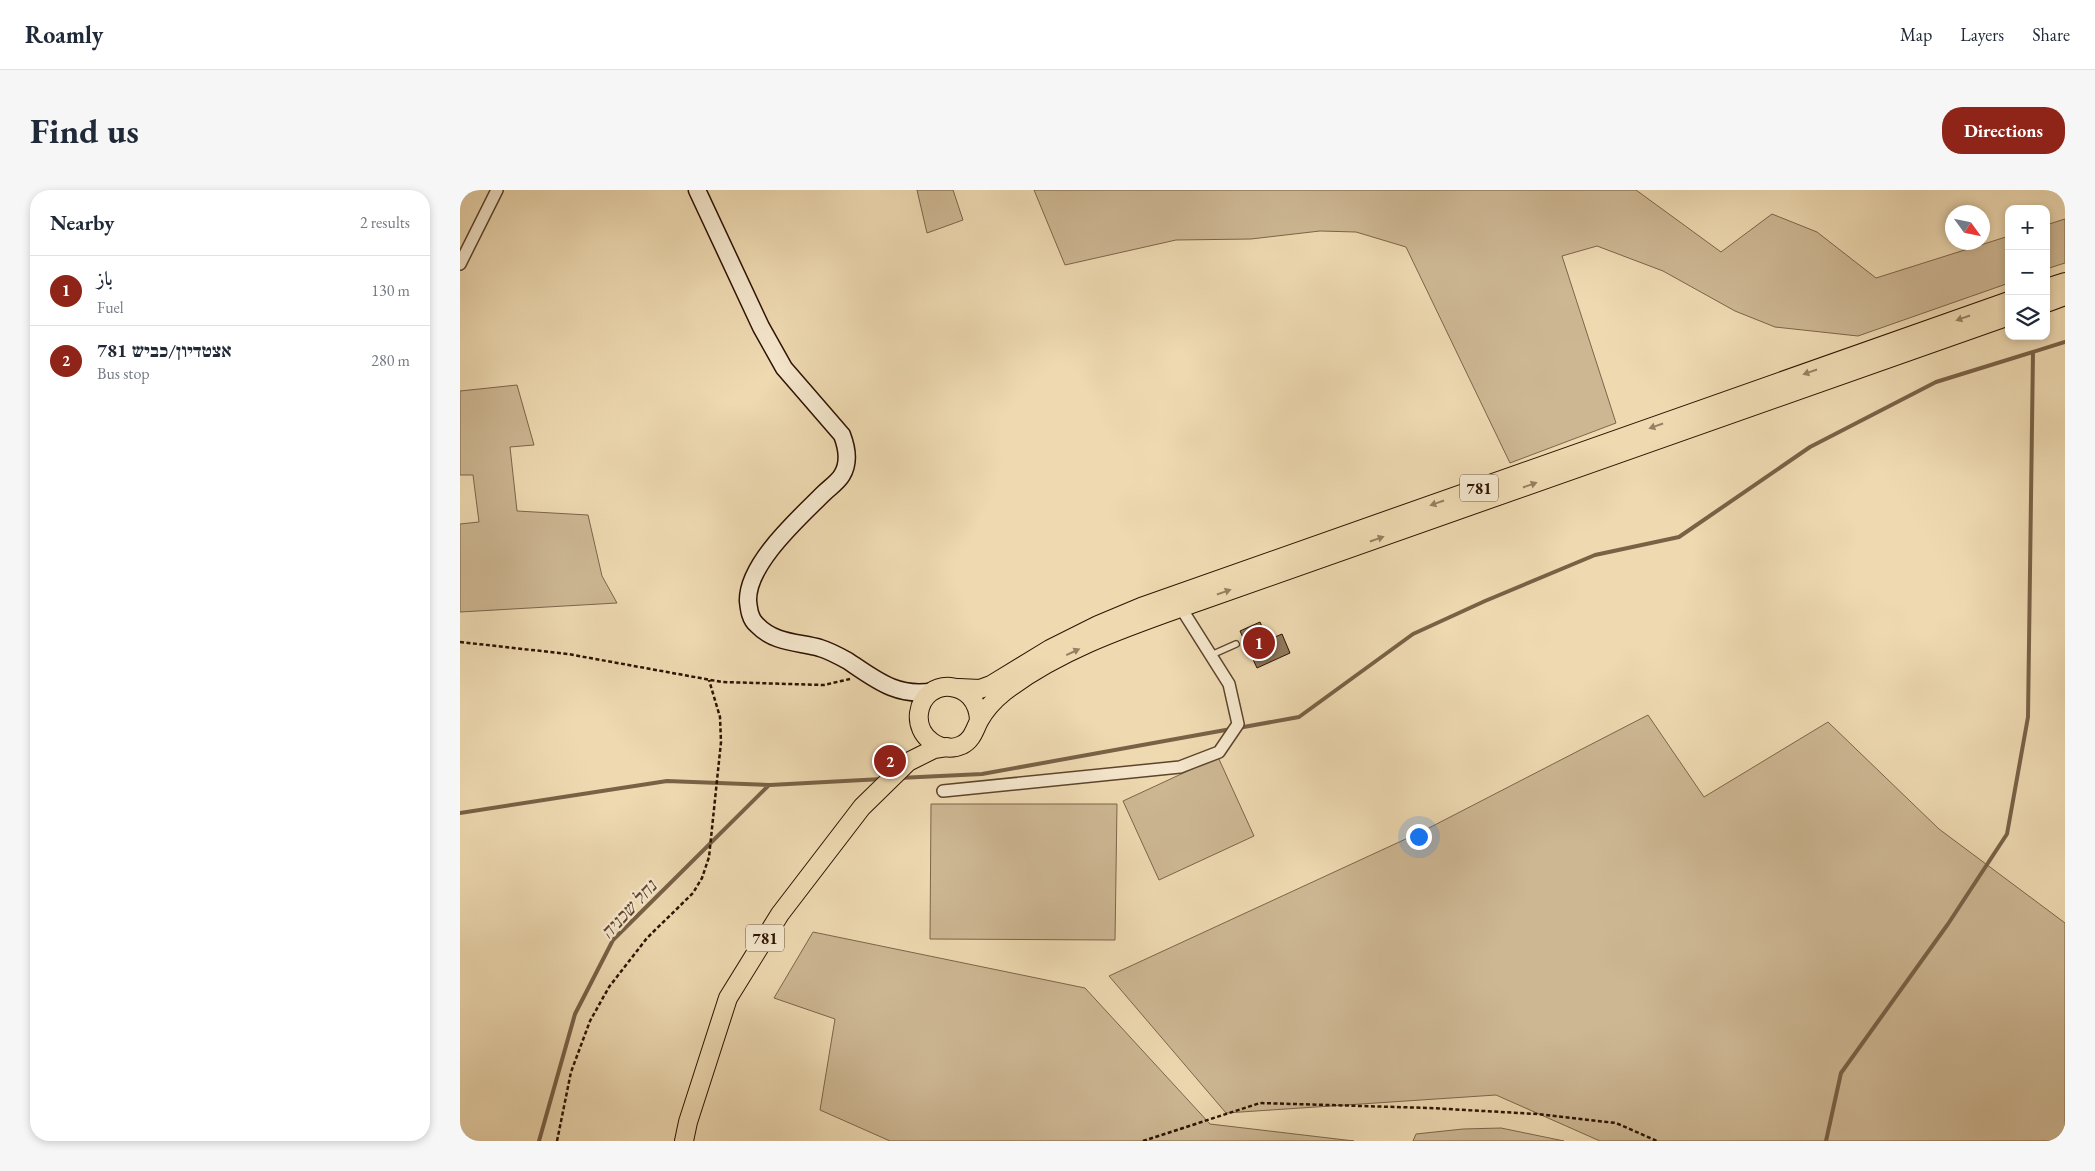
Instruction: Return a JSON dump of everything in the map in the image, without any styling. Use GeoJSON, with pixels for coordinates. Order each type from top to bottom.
{"type":"FeatureCollection","features":[{"type":"Feature","properties":{"kind":"main road"},"geometry":{"type":"LineString","coordinates":[[697,190],[761,327],[784,368],[842,435],[847,447],[848,458],[842,475],[786,531],[766,555],[750,587],[748,602],[752,619],[765,632],[792,643],[821,648],[840,656],[866,675],[905,692],[920,694],[948,687],[959,688],[968,693],[975,701],[979,711],[979,722],[976,732],[962,745],[947,747],[934,744],[927,738],[913,708],[889,686]]}},
{"type":"Feature","properties":{"kind":"main road"},"geometry":{"type":"LineString","coordinates":[[2050,287],[2065,282]]}},
{"type":"Feature","properties":{"kind":"main road"},"geometry":{"type":"LineString","coordinates":[[2050,302],[2065,296]]}},
{"type":"Feature","properties":{"kind":"main road","name":"781"},"geometry":{"type":"LineString","coordinates":[[959,688],[980,689],[991,685],[1076,635],[1162,600],[2005,302]]}},
{"type":"Feature","properties":{"kind":"main road","name":"781"},"geometry":{"type":"LineString","coordinates":[[979,722],[991,703],[1003,693],[1040,668],[1086,645],[1181,608],[2005,317]]}},
{"type":"Feature","properties":{"kind":"main road"},"geometry":{"type":"LineString","coordinates":[[919,722],[919,711],[922,702],[934,691]]}},
{"type":"Feature","properties":{"kind":"main road","name":"781"},"geometry":{"type":"LineString","coordinates":[[902,767],[912,749],[919,722]]}},
{"type":"Feature","properties":{"kind":"main road","name":"781"},"geometry":{"type":"LineString","coordinates":[[684,1141],[688,1122],[728,998],[780,914],[862,807],[902,767],[920,755],[934,749],[947,747]]}},
{"type":"Feature","properties":{"kind":"street"},"geometry":{"type":"LineString","coordinates":[[460,264],[498,190]]}},
{"type":"Feature","properties":{"kind":"street"},"geometry":{"type":"LineString","coordinates":[[943,790],[1180,767],[1219,752],[1238,724],[1229,684],[1209,656],[1181,608],[1174,602],[1162,600]]}},
{"type":"Feature","properties":{"kind":"lane"},"geometry":{"type":"LineString","coordinates":[[1209,656],[1236,644]]}},
{"type":"Feature","properties":{"kind":"path"},"geometry":{"type":"LineString","coordinates":[[460,642],[568,654],[722,682],[824,685],[866,675]]}},
{"type":"Feature","properties":{"kind":"path"},"geometry":{"type":"LineString","coordinates":[[558,1141],[571,1072],[590,1021],[609,987],[647,938],[693,892],[702,878],[709,856],[721,742],[720,717],[709,680]]}},
{"type":"Feature","properties":{"kind":"path"},"geometry":{"type":"LineString","coordinates":[[1143,1141],[1260,1103],[1430,1108],[1537,1114],[1616,1123],[1657,1141]]}},
{"type":"Feature","properties":{"kind":"shaded area"},"geometry":{"type":"Polygon","coordinates":[[[917,190],[953,190],[963,220],[927,233],[917,190]]]}},
{"type":"Feature","properties":{"kind":"shaded area"},"geometry":{"type":"Polygon","coordinates":[[[1034,190],[1636,190],[1721,252],[1772,214],[1817,232],[1876,278],[1965,250],[1990,250],[1990,242],[2005,237],[2005,284],[1858,336],[1775,327],[1735,311],[1663,271],[1597,246],[1562,256],[1616,423],[1510,463],[1406,247],[1356,232],[1320,231],[1251,239],[1176,240],[1065,265],[1034,190]]]}},
{"type":"Feature","properties":{"kind":"shaded area"},"geometry":{"type":"Polygon","coordinates":[[[2065,219],[2065,263],[2050,268],[2050,250],[2050,224],[2065,219]]]}},
{"type":"Feature","properties":{"kind":"shaded area"},"geometry":{"type":"Polygon","coordinates":[[[517,385],[534,445],[510,447],[517,511],[588,515],[602,576],[617,603],[460,612],[460,524],[479,522],[473,475],[460,475],[460,391],[517,385]]]}},
{"type":"Feature","properties":{"kind":"shaded area"},"geometry":{"type":"Polygon","coordinates":[[[1648,715],[1704,797],[1828,722],[1939,829],[2065,923],[2065,1141],[1600,1141],[1496,1095],[1226,1113],[1109,976],[1423,831],[1648,715]]]}},
{"type":"Feature","properties":{"kind":"shaded area"},"geometry":{"type":"Polygon","coordinates":[[[1218,757],[1254,836],[1159,880],[1123,801],[1218,757]]]}},
{"type":"Feature","properties":{"kind":"shaded area"},"geometry":{"type":"Polygon","coordinates":[[[931,804],[1117,804],[1115,940],[930,939],[931,804]]]}},
{"type":"Feature","properties":{"kind":"shaded area"},"geometry":{"type":"Polygon","coordinates":[[[813,932],[1085,988],[1210,1124],[1354,1141],[890,1141],[820,1110],[835,1019],[774,998],[813,932]]]}},
{"type":"Feature","properties":{"kind":"shaded area"},"geometry":{"type":"Polygon","coordinates":[[[1501,1128],[1564,1141],[1413,1141],[1416,1134],[1463,1129],[1501,1128]]]}},
{"type":"Feature","properties":{"kind":"building"},"geometry":{"type":"Polygon","coordinates":[[[1260,622],[1268,640],[1282,634],[1290,653],[1257,668],[1240,631],[1260,622]]]}},
{"type":"Feature","properties":{"kind":"waterway"},"geometry":{"type":"LineString","coordinates":[[1238,728],[1299,717],[1413,634],[1485,601],[1595,555],[1679,537],[1810,447],[1936,382],[2065,342]]}},
{"type":"Feature","properties":{"kind":"waterway"},"geometry":{"type":"LineString","coordinates":[[1826,1141],[1841,1073],[1948,924],[2007,834],[2028,717],[2033,352]]}},
{"type":"Feature","properties":{"kind":"waterway"},"geometry":{"type":"LineString","coordinates":[[899,778],[982,774],[1231,729]]}},
{"type":"Feature","properties":{"kind":"waterway"},"geometry":{"type":"LineString","coordinates":[[460,813],[667,781],[770,785],[882,779]]}},
{"type":"Feature","properties":{"kind":"waterway","name":"נחל שכניה"},"geometry":{"type":"LineString","coordinates":[[539,1141],[575,1014],[613,940],[769,785]]}},
{"type":"Feature","properties":{"kind":"place","name":"باز"},"geometry":{"type":"Point","coordinates":[1259,643]}},
{"type":"Feature","properties":{"kind":"place","name":"אצטדיון/כביש 781"},"geometry":{"type":"Point","coordinates":[890,761]}}]}
